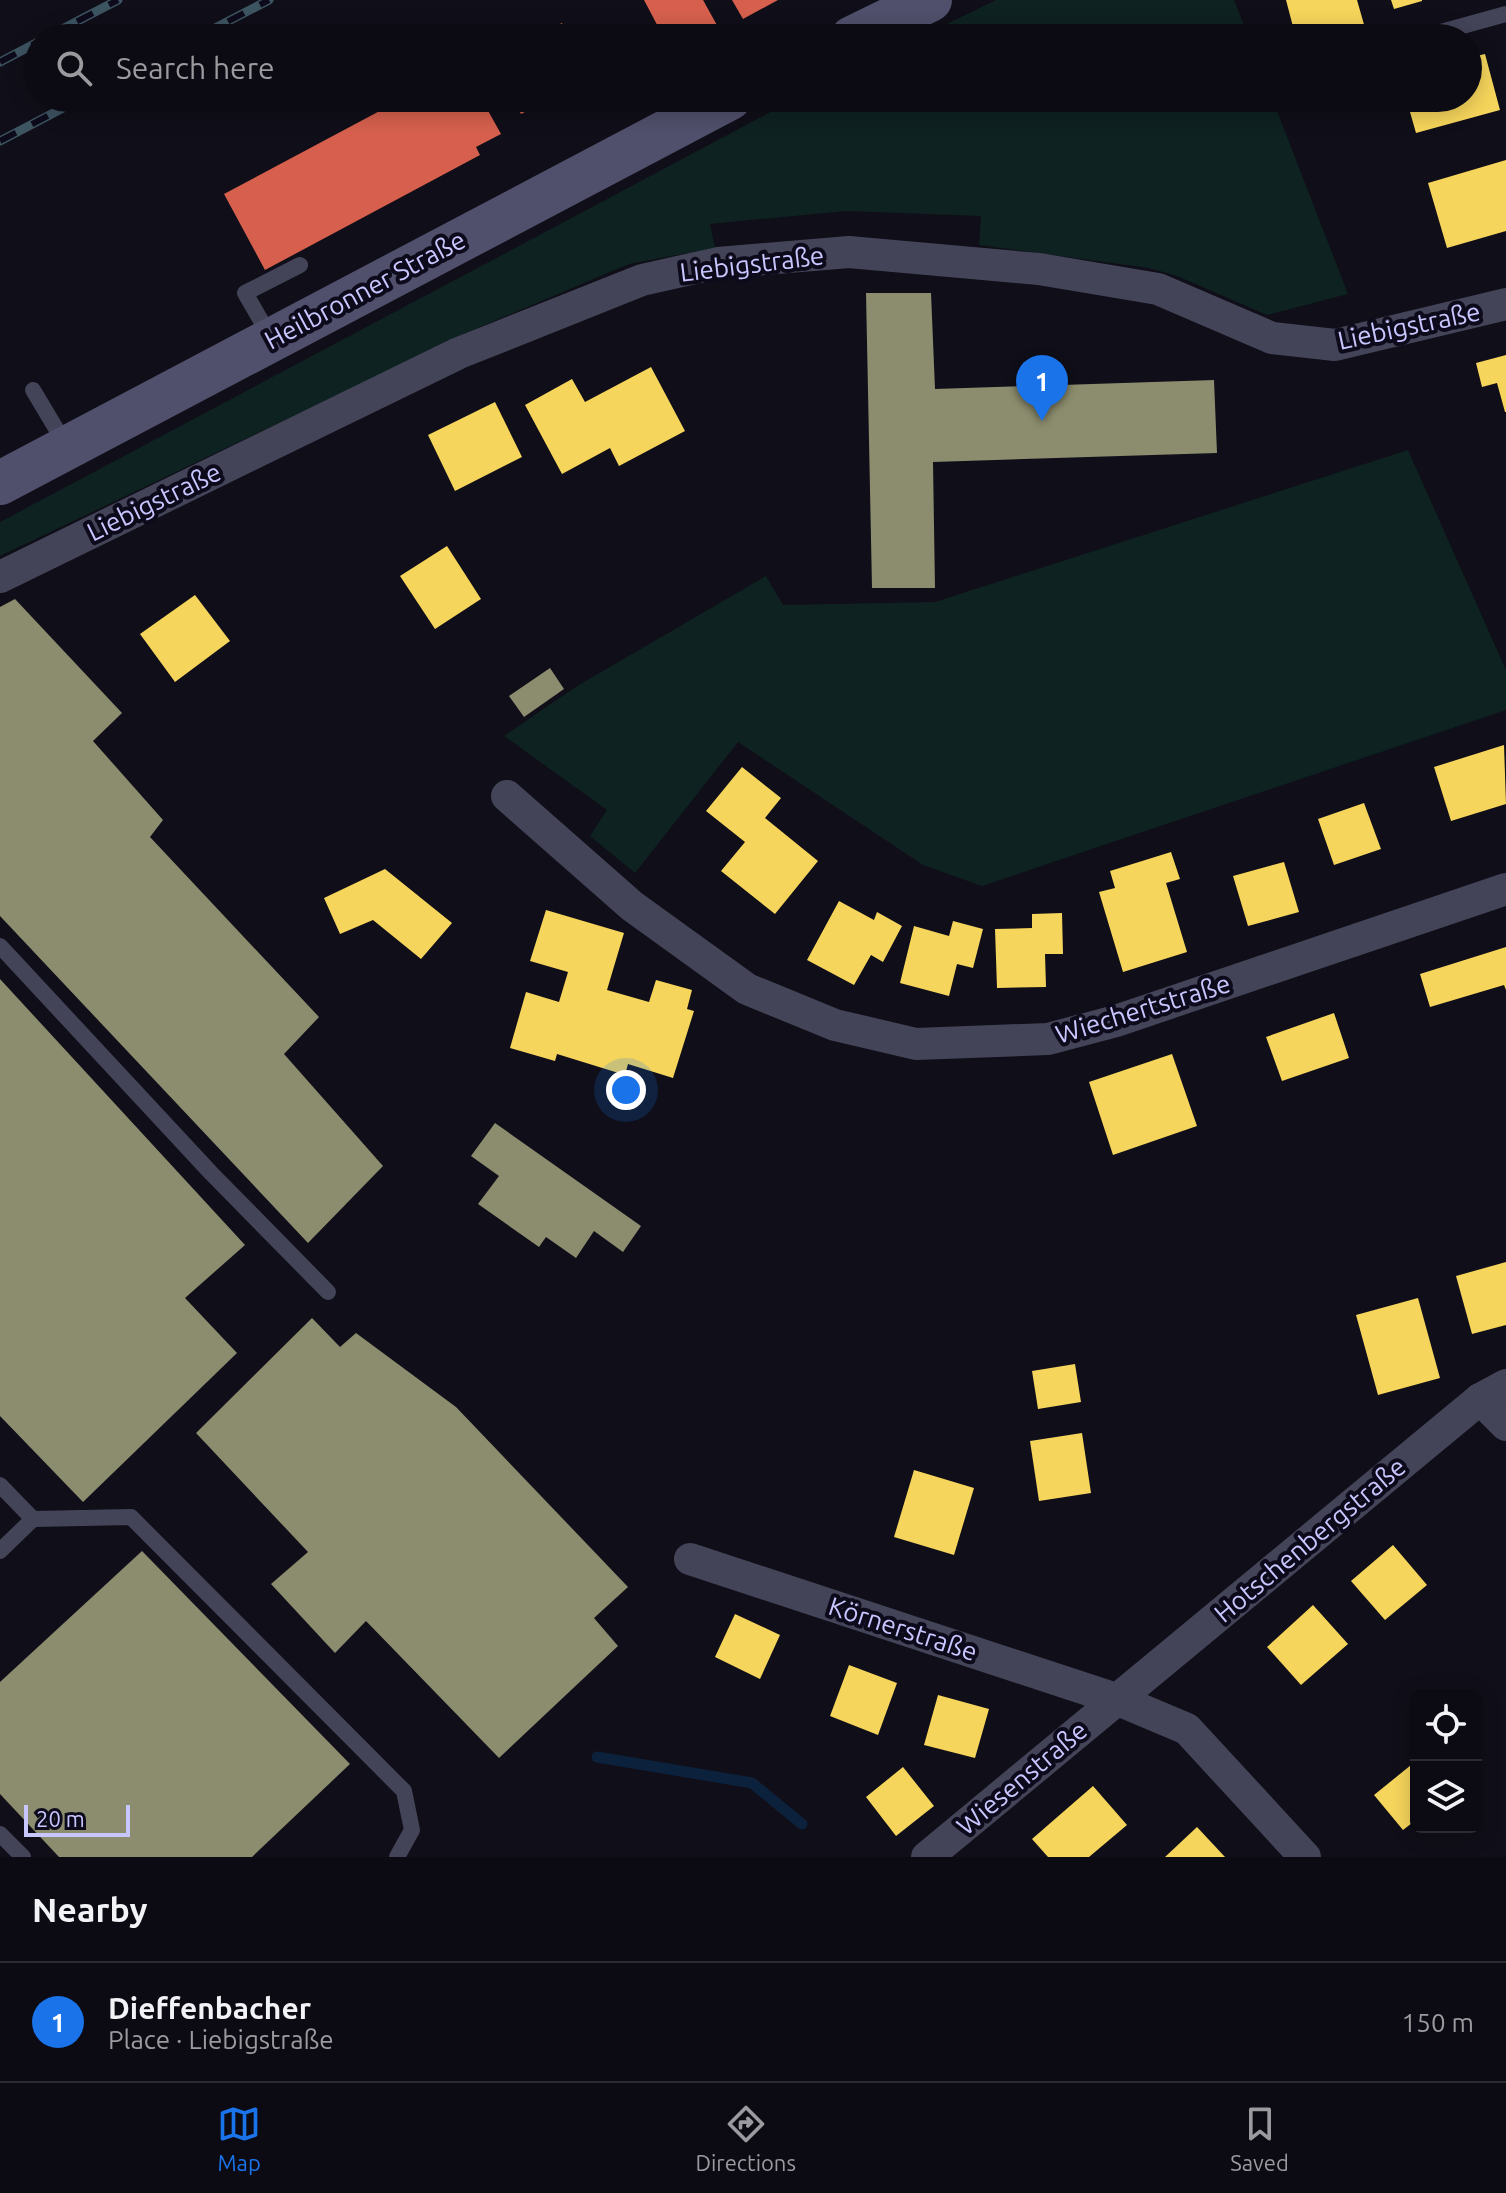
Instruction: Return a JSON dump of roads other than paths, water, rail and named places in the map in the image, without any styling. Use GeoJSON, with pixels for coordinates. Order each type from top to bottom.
{"type":"FeatureCollection","features":[{"type":"Feature","properties":{"kind":"street"},"geometry":{"type":"LineString","coordinates":[[881,24],[930,0]]}},
{"type":"Feature","properties":{"kind":"street","name":"Heilbronner Straße"},"geometry":{"type":"LineString","coordinates":[[0,483],[703,112]]}},
{"type":"Feature","properties":{"kind":"street","name":"Liebigstraße"},"geometry":{"type":"LineString","coordinates":[[0,577],[459,353],[642,280],[718,263],[849,252],[1039,269],[1158,289],[1272,338],[1335,345],[1506,304]]}},
{"type":"Feature","properties":{"kind":"street","name":"Wiechertstraße"},"geometry":{"type":"LineString","coordinates":[[507,796],[632,906],[747,989],[835,1025],[916,1044],[1048,1039],[1116,1021],[1506,889]]}},
{"type":"Feature","properties":{"kind":"street"},"geometry":{"type":"LineString","coordinates":[[1493,1392],[1506,1425]]}},
{"type":"Feature","properties":{"kind":"street","name":"Hotschenbergstraße"},"geometry":{"type":"LineString","coordinates":[[1116,1699],[1493,1392]]}},
{"type":"Feature","properties":{"kind":"street","name":"Körnerstraße"},"geometry":{"type":"LineString","coordinates":[[690,1559],[1116,1699],[1187,1729],[1305,1857]]}},
{"type":"Feature","properties":{"kind":"street","name":"Wiesenstraße"},"geometry":{"type":"LineString","coordinates":[[927,1857],[1116,1699]]}},
{"type":"Feature","properties":{"kind":"lane"},"geometry":{"type":"LineString","coordinates":[[1470,24],[1506,14]]}},
{"type":"Feature","properties":{"kind":"lane"},"geometry":{"type":"LineString","coordinates":[[272,339],[245,293],[300,265]]}},
{"type":"Feature","properties":{"kind":"lane"},"geometry":{"type":"LineString","coordinates":[[33,390],[68,448]]}},
{"type":"Feature","properties":{"kind":"lane"},"geometry":{"type":"LineString","coordinates":[[0,946],[211,1173],[328,1292]]}},
{"type":"Feature","properties":{"kind":"lane"},"geometry":{"type":"LineString","coordinates":[[0,1485],[33,1519]]}},
{"type":"Feature","properties":{"kind":"lane"},"geometry":{"type":"LineString","coordinates":[[0,1551],[33,1519],[131,1517],[404,1791],[412,1830],[397,1857]]}},
{"type":"Feature","properties":{"kind":"lane"},"geometry":{"type":"LineString","coordinates":[[0,1834],[23,1857]]}},
{"type":"Feature","properties":{"kind":"waterway"},"geometry":{"type":"LineString","coordinates":[[597,1757],[752,1783],[802,1824]]}},
{"type":"Feature","properties":{"kind":"railway"},"geometry":{"type":"LineString","coordinates":[[72,24],[118,0]]}},
{"type":"Feature","properties":{"kind":"railway"},"geometry":{"type":"LineString","coordinates":[[223,24],[269,0]]}},
{"type":"Feature","properties":{"kind":"railway"},"geometry":{"type":"LineString","coordinates":[[0,62],[24,49]]}},
{"type":"Feature","properties":{"kind":"railway"},"geometry":{"type":"LineString","coordinates":[[0,141],[55,112]]}},
{"type":"Feature","properties":{"kind":"place","name":"Dieffenbacher"},"geometry":{"type":"Point","coordinates":[1042,421]}}]}
